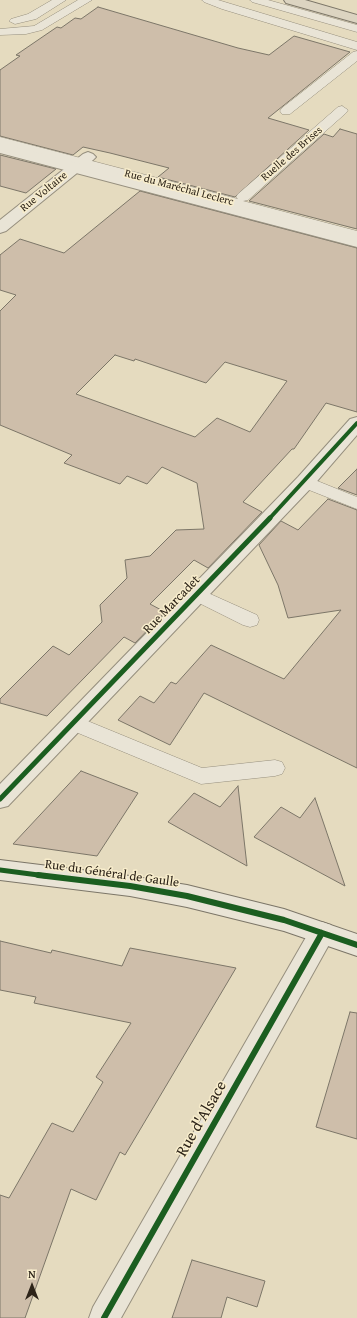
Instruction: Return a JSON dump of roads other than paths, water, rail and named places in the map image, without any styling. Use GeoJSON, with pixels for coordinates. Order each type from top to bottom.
{"type":"FeatureCollection","features":[{"type":"Feature","properties":{"kind":"main road"},"geometry":{"type":"LineString","coordinates":[[291,0],[357,19]]}},
{"type":"Feature","properties":{"kind":"main road"},"geometry":{"type":"LineString","coordinates":[[330,0],[357,8]]}},
{"type":"Feature","properties":{"kind":"street","name":"Rue du Maréchal Leclerc"},"geometry":{"type":"LineString","coordinates":[[0,134],[81,162],[357,242]]}},
{"type":"Feature","properties":{"kind":"street","name":"Rue du Maréchal Leclerc"},"geometry":{"type":"LineString","coordinates":[[0,148],[81,162],[243,197],[357,227]]}},
{"type":"Feature","properties":{"kind":"street","name":"Rue Voltaire"},"geometry":{"type":"LineString","coordinates":[[0,228],[81,162]]}},
{"type":"Feature","properties":{"kind":"street","name":"Rue Marcadet"},"geometry":{"type":"LineString","coordinates":[[0,799],[305,482],[357,423]]}},
{"type":"Feature","properties":{"kind":"street","name":"Rue du Général de Gaulle"},"geometry":{"type":"LineString","coordinates":[[0,870],[130,886],[187,896],[284,920],[357,945]]}},
{"type":"Feature","properties":{"kind":"street","name":"Rue d'Alsace"},"geometry":{"type":"LineString","coordinates":[[104,1318],[322,933]]}},
{"type":"Feature","properties":{"kind":"lane"},"geometry":{"type":"LineString","coordinates":[[0,23],[21,21],[32,17],[60,0]]}},
{"type":"Feature","properties":{"kind":"lane"},"geometry":{"type":"LineString","coordinates":[[0,32],[26,31],[38,28],[49,23],[86,0]]}},
{"type":"Feature","properties":{"kind":"lane"},"geometry":{"type":"LineString","coordinates":[[208,0],[226,7],[357,46]]}},
{"type":"Feature","properties":{"kind":"lane"},"geometry":{"type":"LineString","coordinates":[[256,0],[357,29]]}},
{"type":"Feature","properties":{"kind":"lane"},"geometry":{"type":"LineString","coordinates":[[286,111],[357,55]]}},
{"type":"Feature","properties":{"kind":"lane","name":"Ruelle des Brises"},"geometry":{"type":"LineString","coordinates":[[243,197],[342,110]]}},
{"type":"Feature","properties":{"kind":"lane","name":"Rue du Maréchal Leclerc"},"geometry":{"type":"LineString","coordinates":[[0,141],[357,235]]}},
{"type":"Feature","properties":{"kind":"lane"},"geometry":{"type":"LineString","coordinates":[[305,482],[357,504]]}},
{"type":"Feature","properties":{"kind":"lane"},"geometry":{"type":"LineString","coordinates":[[197,594],[250,620]]}},
{"type":"Feature","properties":{"kind":"lane"},"geometry":{"type":"LineString","coordinates":[[73,722],[201,776],[275,768]]}}]}
